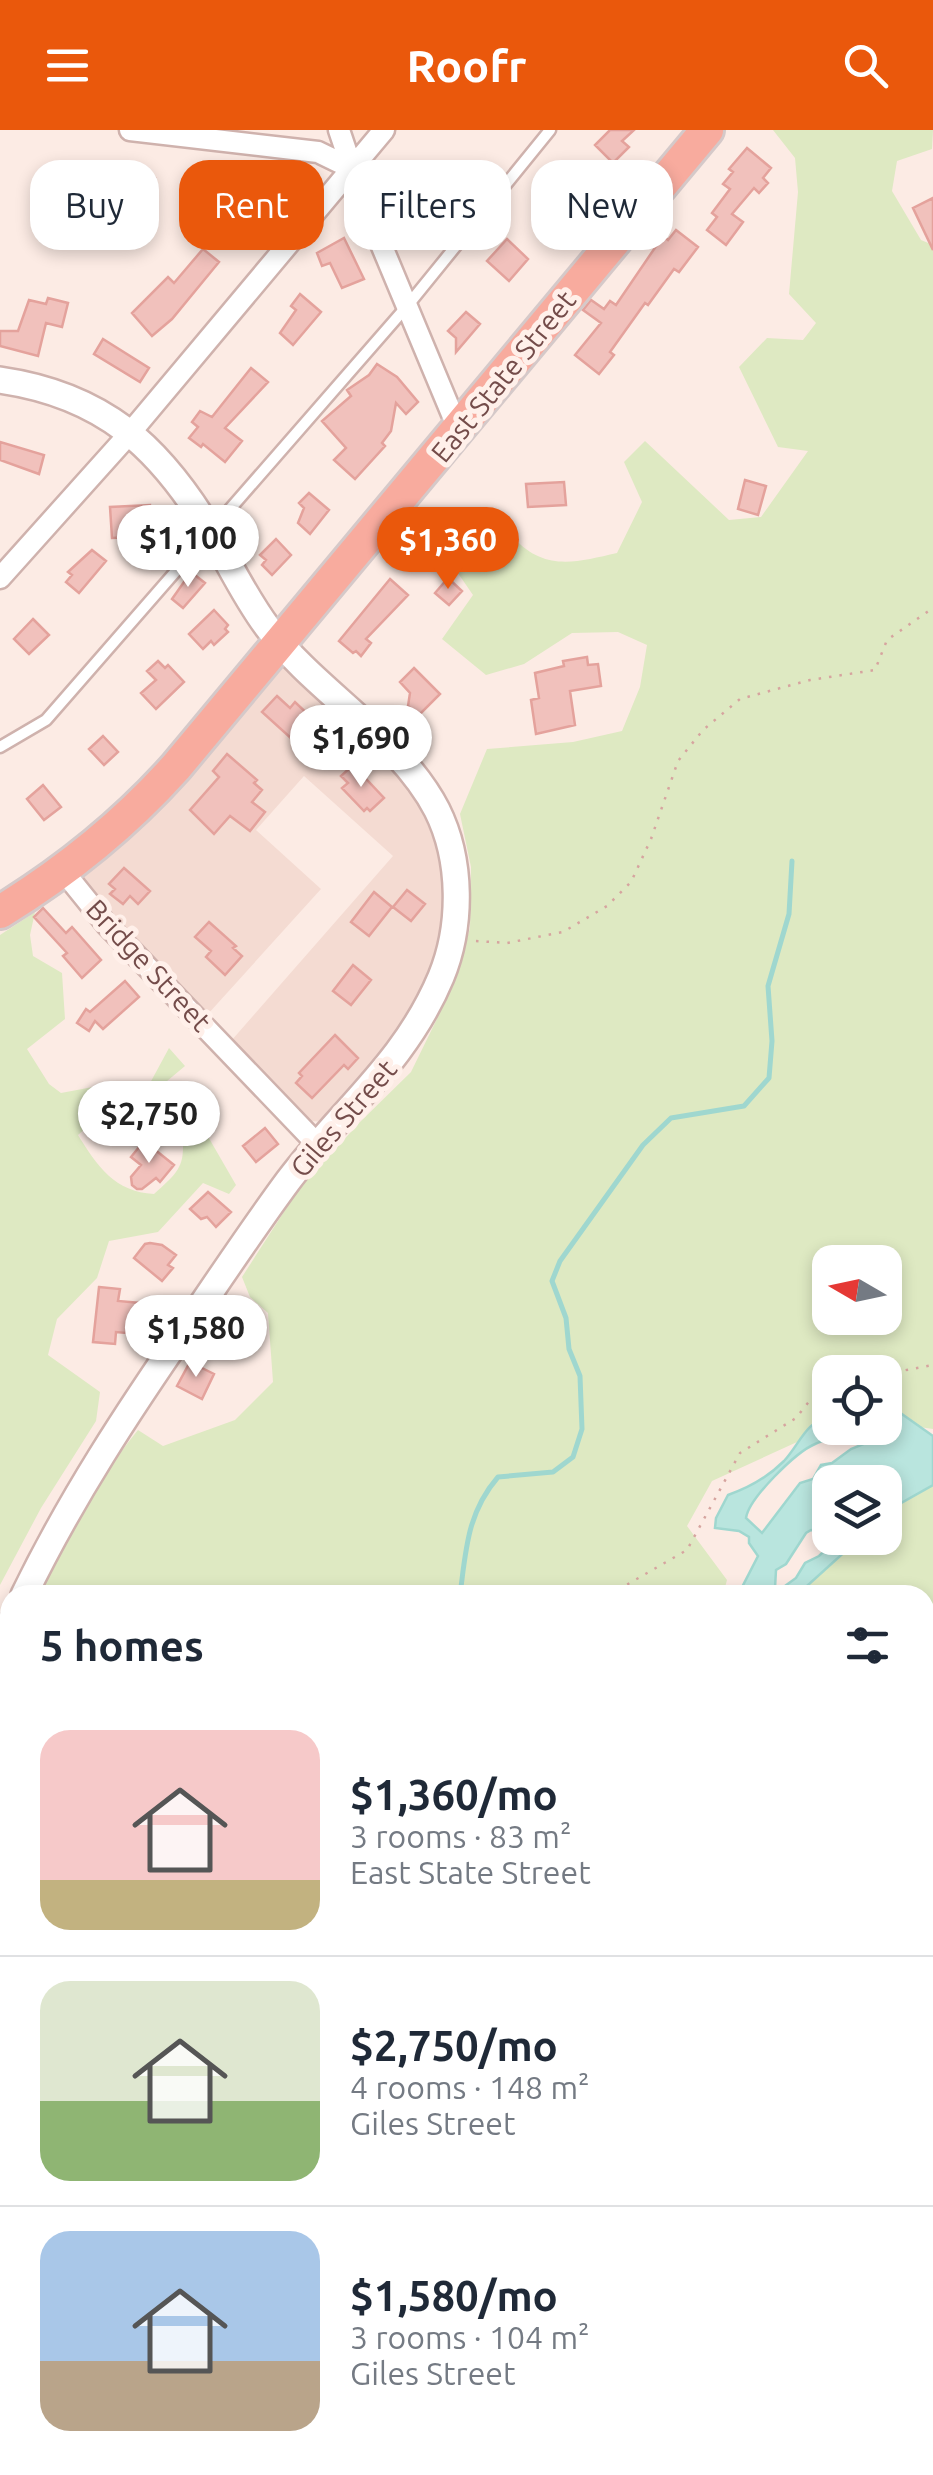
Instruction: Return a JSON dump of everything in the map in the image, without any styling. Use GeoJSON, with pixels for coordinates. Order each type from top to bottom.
{"type":"FeatureCollection","features":[{"type":"Feature","properties":{"kind":"highway","name":"East State Street"},"geometry":{"type":"LineString","coordinates":[[0,912],[64,872],[136,811],[707,130]]}},
{"type":"Feature","properties":{"kind":"street"},"geometry":{"type":"LineString","coordinates":[[130,130],[318,152],[344,165]]}},
{"type":"Feature","properties":{"kind":"street"},"geometry":{"type":"LineString","coordinates":[[339,130],[350,160]]}},
{"type":"Feature","properties":{"kind":"street"},"geometry":{"type":"LineString","coordinates":[[360,160],[384,130]]}},
{"type":"Feature","properties":{"kind":"street"},"geometry":{"type":"LineString","coordinates":[[0,578],[130,433],[344,180]]}},
{"type":"Feature","properties":{"kind":"street"},"geometry":{"type":"LineString","coordinates":[[384,250],[459,430]]}},
{"type":"Feature","properties":{"kind":"street","name":"Giles Street"},"geometry":{"type":"LineString","coordinates":[[0,380],[67,398],[104,414],[151,449],[176,477],[280,642],[418,780],[437,811],[456,880],[454,938],[442,974],[407,1043],[288,1181],[77,1492],[29,1585]]}},
{"type":"Feature","properties":{"kind":"street","name":"Bridge Street"},"geometry":{"type":"LineString","coordinates":[[64,872],[106,924],[318,1145]]}},
{"type":"Feature","properties":{"kind":"lane"},"geometry":{"type":"LineString","coordinates":[[0,747],[46,720],[408,305],[550,130]]}},
{"type":"Feature","properties":{"kind":"path"},"geometry":{"type":"LineString","coordinates":[[454,938],[507,944],[563,932],[607,906],[631,882],[651,840],[678,761],[703,730],[740,699],[810,680],[875,670],[887,640],[933,608]]}},
{"type":"Feature","properties":{"kind":"path"},"geometry":{"type":"LineString","coordinates":[[902,1371],[933,1365]]}},
{"type":"Feature","properties":{"kind":"path"},"geometry":{"type":"LineString","coordinates":[[626,1585],[687,1550],[740,1453],[796,1418],[812,1398]]}},
{"type":"Feature","properties":{"kind":"shaded area"},"geometry":{"type":"Polygon","coordinates":[[[282,665],[405,784],[423,813],[438,851],[444,887],[443,919],[433,968],[410,1018],[385,1056],[324,1122],[311,1121],[231,1041],[393,856],[304,776],[256,830],[321,889],[208,1014],[82,884],[82,879],[150,820],[282,665]]]}},
{"type":"Feature","properties":{"kind":"green space"},"geometry":{"type":"Polygon","coordinates":[[[773,130],[933,130],[932,149],[897,161],[892,191],[921,240],[933,245],[933,1429],[902,1424],[902,1355],[812,1355],[812,1435],[712,1481],[687,1526],[727,1580],[726,1585],[44,1585],[96,1489],[138,1430],[163,1446],[235,1420],[273,1382],[268,1313],[250,1297],[242,1277],[298,1190],[411,1072],[454,984],[470,928],[471,867],[460,814],[487,749],[573,742],[622,731],[640,687],[647,645],[618,632],[572,633],[524,664],[486,675],[442,639],[473,595],[453,566],[475,545],[514,538],[538,556],[562,562],[617,553],[642,502],[624,462],[645,441],[729,520],[761,517],[808,451],[778,447],[739,367],[767,338],[803,340],[816,323],[789,294],[798,192],[795,158],[773,130]]]}},
{"type":"Feature","properties":{"kind":"green space"},"geometry":{"type":"Polygon","coordinates":[[[35,912],[30,935],[33,956],[62,973],[65,1019],[27,1049],[49,1084],[61,1093],[114,1083],[149,1085],[169,1048],[185,1066],[142,1102],[104,1112],[78,1135],[92,1157],[118,1183],[154,1194],[178,1168],[183,1154],[182,1133],[195,1114],[236,1185],[229,1194],[203,1183],[158,1232],[109,1241],[97,1278],[57,1319],[48,1355],[100,1392],[96,1421],[41,1508],[0,1585],[0,935],[35,912]]]}},
{"type":"Feature","properties":{"kind":"green space"},"geometry":{"type":"Polygon","coordinates":[[[933,1485],[933,1585],[808,1585],[841,1555],[902,1555],[902,1502],[933,1485]]]}},
{"type":"Feature","properties":{"kind":"water"},"geometry":{"type":"Polygon","coordinates":[[[902,1414],[933,1436],[933,1485],[902,1502],[902,1465],[821,1465],[832,1463],[861,1445],[902,1445],[902,1414]]]}},
{"type":"Feature","properties":{"kind":"water"},"geometry":{"type":"Polygon","coordinates":[[[812,1426],[815,1445],[764,1488],[746,1518],[762,1533],[800,1483],[812,1479],[812,1530],[806,1533],[786,1564],[776,1570],[775,1585],[743,1585],[758,1556],[749,1537],[739,1531],[715,1528],[716,1518],[728,1495],[778,1466],[812,1426]]]}},
{"type":"Feature","properties":{"kind":"water"},"geometry":{"type":"Polygon","coordinates":[[[841,1555],[808,1585],[786,1585],[805,1563],[819,1556],[841,1555]]]}},
{"type":"Feature","properties":{"kind":"building"},"geometry":{"type":"Polygon","coordinates":[[[610,130],[634,130],[622,141],[629,147],[616,160],[610,160],[595,145],[610,130]]]}},
{"type":"Feature","properties":{"kind":"building"},"geometry":{"type":"Polygon","coordinates":[[[747,148],[771,168],[763,178],[768,183],[759,193],[754,188],[732,214],[743,222],[726,245],[707,230],[717,217],[712,213],[730,189],[723,184],[733,172],[729,169],[747,148]]]}},
{"type":"Feature","properties":{"kind":"building"},"geometry":{"type":"Polygon","coordinates":[[[933,198],[933,250],[913,208],[933,198]]]}},
{"type":"Feature","properties":{"kind":"building"},"geometry":{"type":"Polygon","coordinates":[[[676,230],[698,247],[679,272],[674,269],[648,305],[645,303],[599,374],[575,355],[601,323],[583,310],[591,300],[604,309],[610,301],[616,305],[653,250],[673,250],[676,230]]]}},
{"type":"Feature","properties":{"kind":"building"},"geometry":{"type":"Polygon","coordinates":[[[344,238],[344,250],[350,250],[364,279],[342,288],[330,263],[322,266],[317,253],[344,238]]]}},
{"type":"Feature","properties":{"kind":"building"},"geometry":{"type":"Polygon","coordinates":[[[511,243],[528,259],[509,281],[487,261],[497,250],[511,250],[511,243]]]}},
{"type":"Feature","properties":{"kind":"building"},"geometry":{"type":"Polygon","coordinates":[[[202,250],[219,262],[172,319],[152,336],[132,313],[168,277],[174,283],[202,250]]]}},
{"type":"Feature","properties":{"kind":"building"},"geometry":{"type":"Polygon","coordinates":[[[300,294],[321,312],[293,345],[280,333],[296,310],[291,306],[300,294]]]}},
{"type":"Feature","properties":{"kind":"building"},"geometry":{"type":"Polygon","coordinates":[[[48,298],[68,303],[62,327],[46,323],[38,356],[0,346],[0,331],[18,331],[29,300],[46,304],[48,298]]]}},
{"type":"Feature","properties":{"kind":"building"},"geometry":{"type":"Polygon","coordinates":[[[466,312],[480,324],[456,352],[456,338],[448,331],[466,312]]]}},
{"type":"Feature","properties":{"kind":"building"},"geometry":{"type":"Polygon","coordinates":[[[103,339],[149,368],[140,382],[94,354],[103,339]]]}},
{"type":"Feature","properties":{"kind":"building"},"geometry":{"type":"Polygon","coordinates":[[[377,364],[397,377],[418,402],[406,414],[396,403],[391,431],[382,443],[385,446],[355,479],[334,460],[346,448],[322,421],[351,396],[347,390],[369,375],[377,364]]]}},
{"type":"Feature","properties":{"kind":"building"},"geometry":{"type":"Polygon","coordinates":[[[251,368],[268,382],[225,428],[242,441],[225,462],[189,438],[198,427],[192,422],[200,411],[212,417],[251,368]]]}},
{"type":"Feature","properties":{"kind":"building"},"geometry":{"type":"Polygon","coordinates":[[[0,442],[44,455],[39,474],[0,460],[0,442]]]}},
{"type":"Feature","properties":{"kind":"building"},"geometry":{"type":"Polygon","coordinates":[[[745,480],[766,486],[758,515],[738,509],[745,480]]]}},
{"type":"Feature","properties":{"kind":"building"},"geometry":{"type":"Polygon","coordinates":[[[564,482],[566,505],[528,507],[526,484],[564,482]]]}},
{"type":"Feature","properties":{"kind":"building"},"geometry":{"type":"Polygon","coordinates":[[[309,493],[329,510],[310,534],[298,523],[304,508],[299,503],[309,493]]]}},
{"type":"Feature","properties":{"kind":"building"},"geometry":{"type":"Polygon","coordinates":[[[150,505],[151,516],[164,515],[165,529],[137,530],[137,537],[112,538],[110,507],[150,505]]]}},
{"type":"Feature","properties":{"kind":"building"},"geometry":{"type":"Polygon","coordinates":[[[276,539],[291,555],[272,575],[262,565],[266,560],[260,555],[276,539]]]}},
{"type":"Feature","properties":{"kind":"building"},"geometry":{"type":"Polygon","coordinates":[[[92,550],[106,561],[79,593],[66,582],[72,575],[68,572],[92,550]]]}},
{"type":"Feature","properties":{"kind":"building"},"geometry":{"type":"Polygon","coordinates":[[[191,572],[205,583],[183,608],[172,599],[191,572]]]}},
{"type":"Feature","properties":{"kind":"building"},"geometry":{"type":"Polygon","coordinates":[[[448,578],[462,591],[449,605],[435,593],[448,578]]]}},
{"type":"Feature","properties":{"kind":"building"},"geometry":{"type":"Polygon","coordinates":[[[390,579],[408,595],[366,639],[371,643],[361,656],[353,653],[339,641],[390,579]]]}},
{"type":"Feature","properties":{"kind":"building"},"geometry":{"type":"Polygon","coordinates":[[[214,610],[228,625],[228,632],[203,649],[189,634],[214,610]]]}},
{"type":"Feature","properties":{"kind":"building"},"geometry":{"type":"Polygon","coordinates":[[[33,619],[49,635],[29,654],[14,639],[33,619]]]}},
{"type":"Feature","properties":{"kind":"building"},"geometry":{"type":"Polygon","coordinates":[[[587,657],[588,665],[598,664],[601,686],[570,691],[575,725],[536,734],[531,700],[539,698],[535,673],[564,666],[563,661],[587,657]]]}},
{"type":"Feature","properties":{"kind":"building"},"geometry":{"type":"Polygon","coordinates":[[[158,661],[165,668],[168,665],[184,682],[156,709],[141,693],[156,680],[147,671],[158,661]]]}},
{"type":"Feature","properties":{"kind":"building"},"geometry":{"type":"Polygon","coordinates":[[[414,668],[440,694],[418,716],[408,706],[410,693],[400,682],[414,668]]]}},
{"type":"Feature","properties":{"kind":"building"},"geometry":{"type":"Polygon","coordinates":[[[277,696],[290,708],[295,702],[313,719],[293,740],[262,712],[277,696]]]}},
{"type":"Feature","properties":{"kind":"building"},"geometry":{"type":"Polygon","coordinates":[[[103,736],[118,752],[104,765],[89,749],[103,736]]]}},
{"type":"Feature","properties":{"kind":"building"},"geometry":{"type":"Polygon","coordinates":[[[227,754],[257,780],[254,783],[262,790],[252,802],[265,812],[250,831],[230,816],[214,834],[190,810],[219,777],[213,771],[227,754]]]}},
{"type":"Feature","properties":{"kind":"building"},"geometry":{"type":"Polygon","coordinates":[[[353,765],[384,798],[370,811],[364,811],[342,788],[348,783],[341,776],[353,765]]]}},
{"type":"Feature","properties":{"kind":"building"},"geometry":{"type":"Polygon","coordinates":[[[43,785],[61,807],[44,820],[27,799],[43,785]]]}},
{"type":"Feature","properties":{"kind":"building"},"geometry":{"type":"Polygon","coordinates":[[[124,868],[150,891],[138,904],[130,896],[123,904],[110,894],[115,889],[109,884],[124,868]]]}},
{"type":"Feature","properties":{"kind":"building"},"geometry":{"type":"Polygon","coordinates":[[[407,890],[425,904],[411,921],[393,907],[407,890]]]}},
{"type":"Feature","properties":{"kind":"building"},"geometry":{"type":"Polygon","coordinates":[[[374,892],[392,907],[369,936],[351,922],[374,892]]]}},
{"type":"Feature","properties":{"kind":"building"},"geometry":{"type":"Polygon","coordinates":[[[43,908],[66,933],[72,927],[101,960],[82,978],[63,956],[67,953],[34,917],[43,908]]]}},
{"type":"Feature","properties":{"kind":"building"},"geometry":{"type":"Polygon","coordinates":[[[209,922],[242,956],[225,975],[206,957],[211,951],[195,937],[209,922]]]}},
{"type":"Feature","properties":{"kind":"building"},"geometry":{"type":"Polygon","coordinates":[[[353,965],[371,980],[351,1005],[333,991],[353,965]]]}},
{"type":"Feature","properties":{"kind":"building"},"geometry":{"type":"Polygon","coordinates":[[[125,981],[139,997],[103,1029],[95,1021],[89,1031],[77,1023],[86,1009],[90,1012],[125,981]]]}},
{"type":"Feature","properties":{"kind":"building"},"geometry":{"type":"Polygon","coordinates":[[[335,1035],[358,1058],[348,1069],[344,1065],[312,1098],[296,1083],[302,1076],[299,1073],[335,1035]]]}},
{"type":"Feature","properties":{"kind":"building"},"geometry":{"type":"Polygon","coordinates":[[[265,1128],[278,1144],[256,1162],[243,1146],[265,1128]]]}},
{"type":"Feature","properties":{"kind":"building"},"geometry":{"type":"Polygon","coordinates":[[[144,1141],[174,1165],[160,1182],[156,1178],[137,1189],[131,1177],[141,1165],[131,1157],[144,1141]]]}},
{"type":"Feature","properties":{"kind":"building"},"geometry":{"type":"Polygon","coordinates":[[[208,1192],[231,1212],[216,1227],[207,1217],[201,1219],[190,1209],[208,1192]]]}},
{"type":"Feature","properties":{"kind":"building"},"geometry":{"type":"Polygon","coordinates":[[[150,1243],[162,1245],[176,1255],[168,1265],[173,1268],[162,1281],[134,1258],[150,1243]]]}},
{"type":"Feature","properties":{"kind":"building"},"geometry":{"type":"Polygon","coordinates":[[[99,1287],[120,1289],[118,1301],[140,1303],[138,1321],[128,1320],[126,1333],[116,1332],[115,1344],[93,1342],[99,1287]]]}},
{"type":"Feature","properties":{"kind":"building"},"geometry":{"type":"Polygon","coordinates":[[[190,1362],[214,1374],[202,1399],[177,1386],[190,1362]]]}},
{"type":"Feature","properties":{"kind":"waterway"},"geometry":{"type":"LineString","coordinates":[[461,1585],[474,1518],[498,1477],[553,1472],[573,1457],[582,1429],[580,1376],[552,1281],[560,1261],[643,1145],[671,1118],[744,1106],[769,1078],[772,1041],[768,986],[789,914],[792,861]]}}]}
